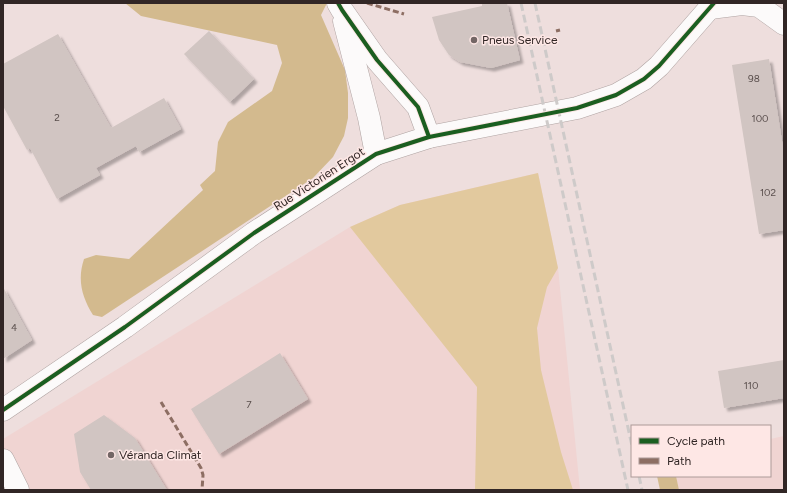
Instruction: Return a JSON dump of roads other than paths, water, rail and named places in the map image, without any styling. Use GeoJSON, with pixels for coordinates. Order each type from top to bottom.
{"type":"FeatureCollection","features":[{"type":"Feature","properties":{"kind":"street"},"geometry":{"type":"LineString","coordinates":[[777,3],[784,16]]}},
{"type":"Feature","properties":{"kind":"street","name":"Rue Victorien Ergot"},"geometry":{"type":"LineString","coordinates":[[3,410],[125,327],[254,233],[376,154],[428,137],[577,108],[616,95],[644,79],[659,66],[712,4],[742,4],[759,6],[784,24]]}},
{"type":"Feature","properties":{"kind":"street"},"geometry":{"type":"LineString","coordinates":[[340,7],[377,60],[418,107],[428,137]]}},
{"type":"Feature","properties":{"kind":"street"},"geometry":{"type":"LineString","coordinates":[[340,7],[369,118],[376,154]]}},
{"type":"Feature","properties":{"kind":"street"},"geometry":{"type":"LineString","coordinates":[[3,460],[18,490]]}},
{"type":"Feature","properties":{"kind":"railway"},"geometry":{"type":"LineString","coordinates":[[521,3],[628,490]]}},
{"type":"Feature","properties":{"kind":"railway"},"geometry":{"type":"LineString","coordinates":[[535,3],[631,441]]}},
{"type":"Feature","properties":{"kind":"railway"},"geometry":{"type":"LineString","coordinates":[[639,477],[642,490]]}},
{"type":"Feature","properties":{"kind":"place","name":"Pneus Service"},"geometry":{"type":"Point","coordinates":[474,40]}},
{"type":"Feature","properties":{"kind":"place","name":"Véranda Climat"},"geometry":{"type":"Point","coordinates":[111,455]}}]}
